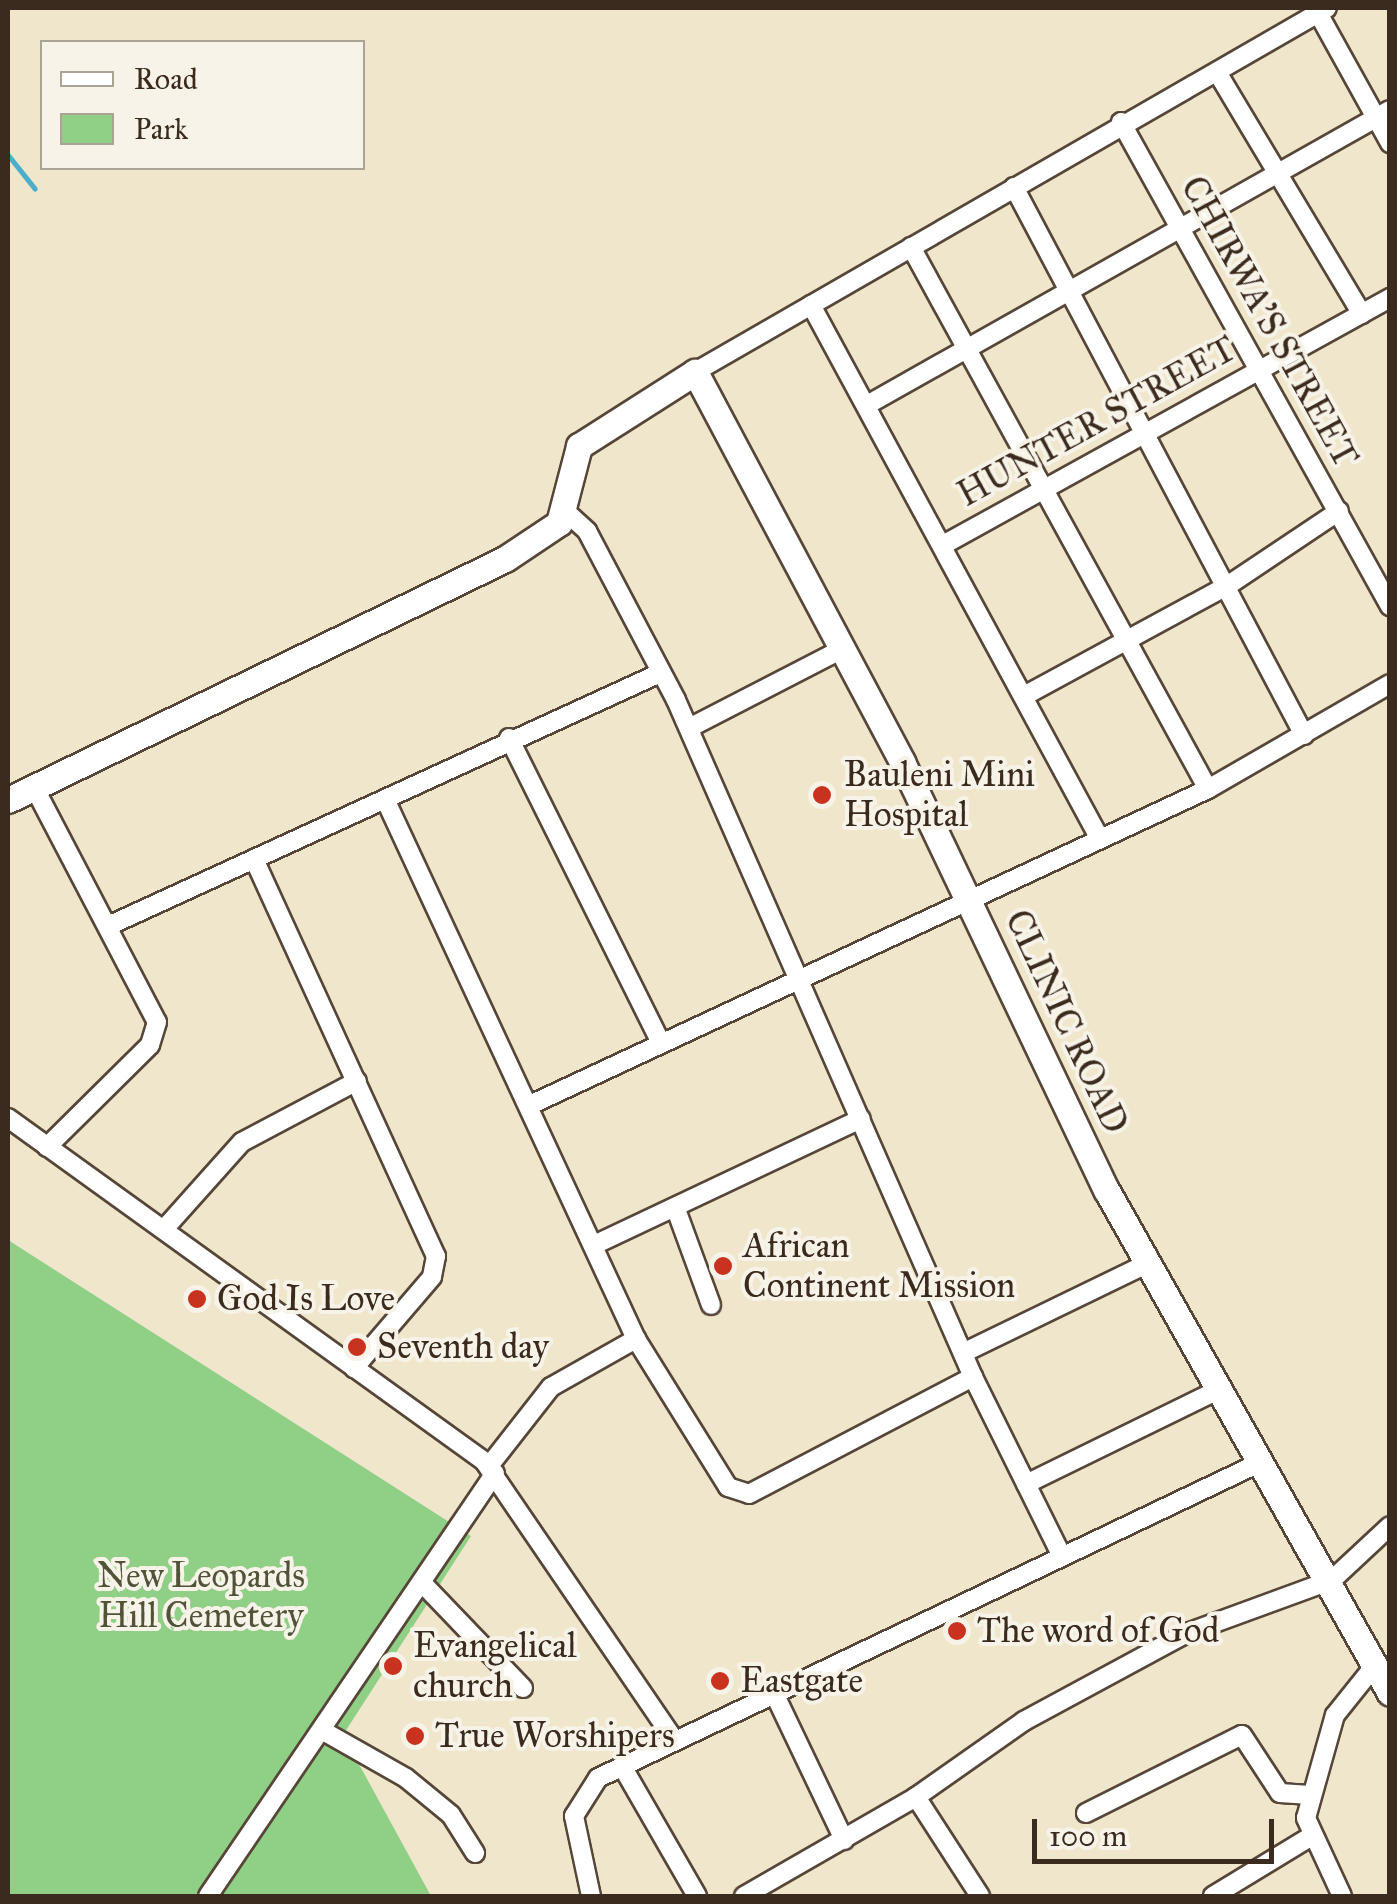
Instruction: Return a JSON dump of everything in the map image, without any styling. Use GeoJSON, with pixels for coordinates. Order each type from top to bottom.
{"type":"FeatureCollection","features":[{"type":"Feature","properties":{"kind":"street"},"geometry":{"type":"LineString","coordinates":[[8,800],[504,560],[565,511],[567,470],[580,446],[695,372],[1121,122],[1323,10],[1382,114],[1390,144]]}},
{"type":"Feature","properties":{"kind":"street"},"geometry":{"type":"LineString","coordinates":[[1217,72],[1274,174],[1362,314]]}},
{"type":"Feature","properties":{"kind":"street"},"geometry":{"type":"LineString","coordinates":[[868,405],[1072,296],[1178,228],[1382,114]]}},
{"type":"Feature","properties":{"kind":"street","name":"CHIRWA’S STREET"},"geometry":{"type":"LineString","coordinates":[[1121,122],[1390,606]]}},
{"type":"Feature","properties":{"kind":"street"},"geometry":{"type":"LineString","coordinates":[[1014,187],[1230,584],[1304,735]]}},
{"type":"Feature","properties":{"kind":"street"},"geometry":{"type":"LineString","coordinates":[[911,247],[1208,789]]}},
{"type":"Feature","properties":{"kind":"street","name":"HUNTER STREET"},"geometry":{"type":"LineString","coordinates":[[943,546],[1390,298]]}},
{"type":"Feature","properties":{"kind":"street"},"geometry":{"type":"LineString","coordinates":[[811,304],[1100,839]]}},
{"type":"Feature","properties":{"kind":"street","name":"CLINIC ROAD"},"geometry":{"type":"LineString","coordinates":[[695,372],[844,648],[1148,1263],[1218,1390],[1332,1580],[1390,1693]]}},
{"type":"Feature","properties":{"kind":"street"},"geometry":{"type":"LineString","coordinates":[[565,511],[588,531],[689,728],[973,1377],[1062,1556]]}},
{"type":"Feature","properties":{"kind":"street"},"geometry":{"type":"LineString","coordinates":[[1024,696],[1230,584],[1338,511]]}},
{"type":"Feature","properties":{"kind":"street"},"geometry":{"type":"LineString","coordinates":[[689,728],[844,648]]}},
{"type":"Feature","properties":{"kind":"street"},"geometry":{"type":"LineString","coordinates":[[108,926],[386,799],[509,738],[658,674]]}},
{"type":"Feature","properties":{"kind":"street"},"geometry":{"type":"LineString","coordinates":[[530,1105],[794,975],[971,902],[1208,789],[1390,684]]}},
{"type":"Feature","properties":{"kind":"street"},"geometry":{"type":"LineString","coordinates":[[509,738],[661,1043]]}},
{"type":"Feature","properties":{"kind":"street"},"geometry":{"type":"LineString","coordinates":[[34,787],[152,1005],[156,1033],[47,1147]]}},
{"type":"Feature","properties":{"kind":"street"},"geometry":{"type":"LineString","coordinates":[[386,799],[636,1339],[738,1494],[973,1377]]}},
{"type":"Feature","properties":{"kind":"street"},"geometry":{"type":"LineString","coordinates":[[254,859],[357,1081],[436,1266],[354,1368]]}},
{"type":"Feature","properties":{"kind":"street"},"geometry":{"type":"LineString","coordinates":[[165,1228],[242,1142],[357,1081]]}},
{"type":"Feature","properties":{"kind":"street"},"geometry":{"type":"LineString","coordinates":[[8,1118],[165,1228],[492,1470],[673,1738]]}},
{"type":"Feature","properties":{"kind":"street"},"geometry":{"type":"LineString","coordinates":[[594,1245],[677,1212],[861,1119]]}},
{"type":"Feature","properties":{"kind":"street"},"geometry":{"type":"LineString","coordinates":[[677,1212],[711,1305]]}},
{"type":"Feature","properties":{"kind":"street"},"geometry":{"type":"LineString","coordinates":[[963,1353],[1148,1263]]}},
{"type":"Feature","properties":{"kind":"street"},"geometry":{"type":"LineString","coordinates":[[208,1896],[426,1587],[492,1470],[551,1386],[636,1339]]}},
{"type":"Feature","properties":{"kind":"street"},"geometry":{"type":"LineString","coordinates":[[1026,1484],[1218,1390]]}},
{"type":"Feature","properties":{"kind":"street"},"geometry":{"type":"LineString","coordinates":[[591,1896],[574,1816],[585,1790],[622,1766],[673,1738],[1262,1462]]}},
{"type":"Feature","properties":{"kind":"street"},"geometry":{"type":"LineString","coordinates":[[744,1896],[916,1797],[1024,1720],[1187,1633],[1332,1580],[1390,1526]]}},
{"type":"Feature","properties":{"kind":"street"},"geometry":{"type":"LineString","coordinates":[[426,1587],[524,1688]]}},
{"type":"Feature","properties":{"kind":"street"},"geometry":{"type":"LineString","coordinates":[[1342,1896],[1310,1838],[1310,1795],[1335,1715],[1375,1664]]}},
{"type":"Feature","properties":{"kind":"street"},"geometry":{"type":"LineString","coordinates":[[774,1693],[844,1840]]}},
{"type":"Feature","properties":{"kind":"street"},"geometry":{"type":"LineString","coordinates":[[326,1732],[406,1778],[451,1815],[475,1853]]}},
{"type":"Feature","properties":{"kind":"street"},"geometry":{"type":"LineString","coordinates":[[1086,1813],[1242,1735],[1280,1792],[1310,1795]]}},
{"type":"Feature","properties":{"kind":"street"},"geometry":{"type":"LineString","coordinates":[[622,1766],[696,1896]]}},
{"type":"Feature","properties":{"kind":"street"},"geometry":{"type":"LineString","coordinates":[[916,1797],[980,1896]]}},
{"type":"Feature","properties":{"kind":"street"},"geometry":{"type":"LineString","coordinates":[[1213,1896],[1310,1838]]}},
{"type":"Feature","properties":{"kind":"green space","name":"New Leopards Hill Cemetery"},"geometry":{"type":"Polygon","coordinates":[[[8,1240],[471,1536],[343,1735],[431,1896],[8,1896],[8,1240]]]}},
{"type":"Feature","properties":{"kind":"waterway"},"geometry":{"type":"LineString","coordinates":[[8,155],[35,189]]}},
{"type":"Feature","properties":{"kind":"place","name":"Bauleni Mini Hospital"},"geometry":{"type":"Point","coordinates":[822,795]}},
{"type":"Feature","properties":{"kind":"place","name":"African Continent Mission"},"geometry":{"type":"Point","coordinates":[723,1266]}},
{"type":"Feature","properties":{"kind":"place","name":"God Is Love"},"geometry":{"type":"Point","coordinates":[197,1299]}},
{"type":"Feature","properties":{"kind":"place","name":"Seventh day"},"geometry":{"type":"Point","coordinates":[357,1347]}},
{"type":"Feature","properties":{"kind":"place","name":"The word of God"},"geometry":{"type":"Point","coordinates":[957,1631]}},
{"type":"Feature","properties":{"kind":"place","name":"Evangelical church"},"geometry":{"type":"Point","coordinates":[393,1666]}},
{"type":"Feature","properties":{"kind":"place","name":"Eastgate"},"geometry":{"type":"Point","coordinates":[720,1681]}},
{"type":"Feature","properties":{"kind":"place","name":"True Worshipers"},"geometry":{"type":"Point","coordinates":[415,1736]}}]}
